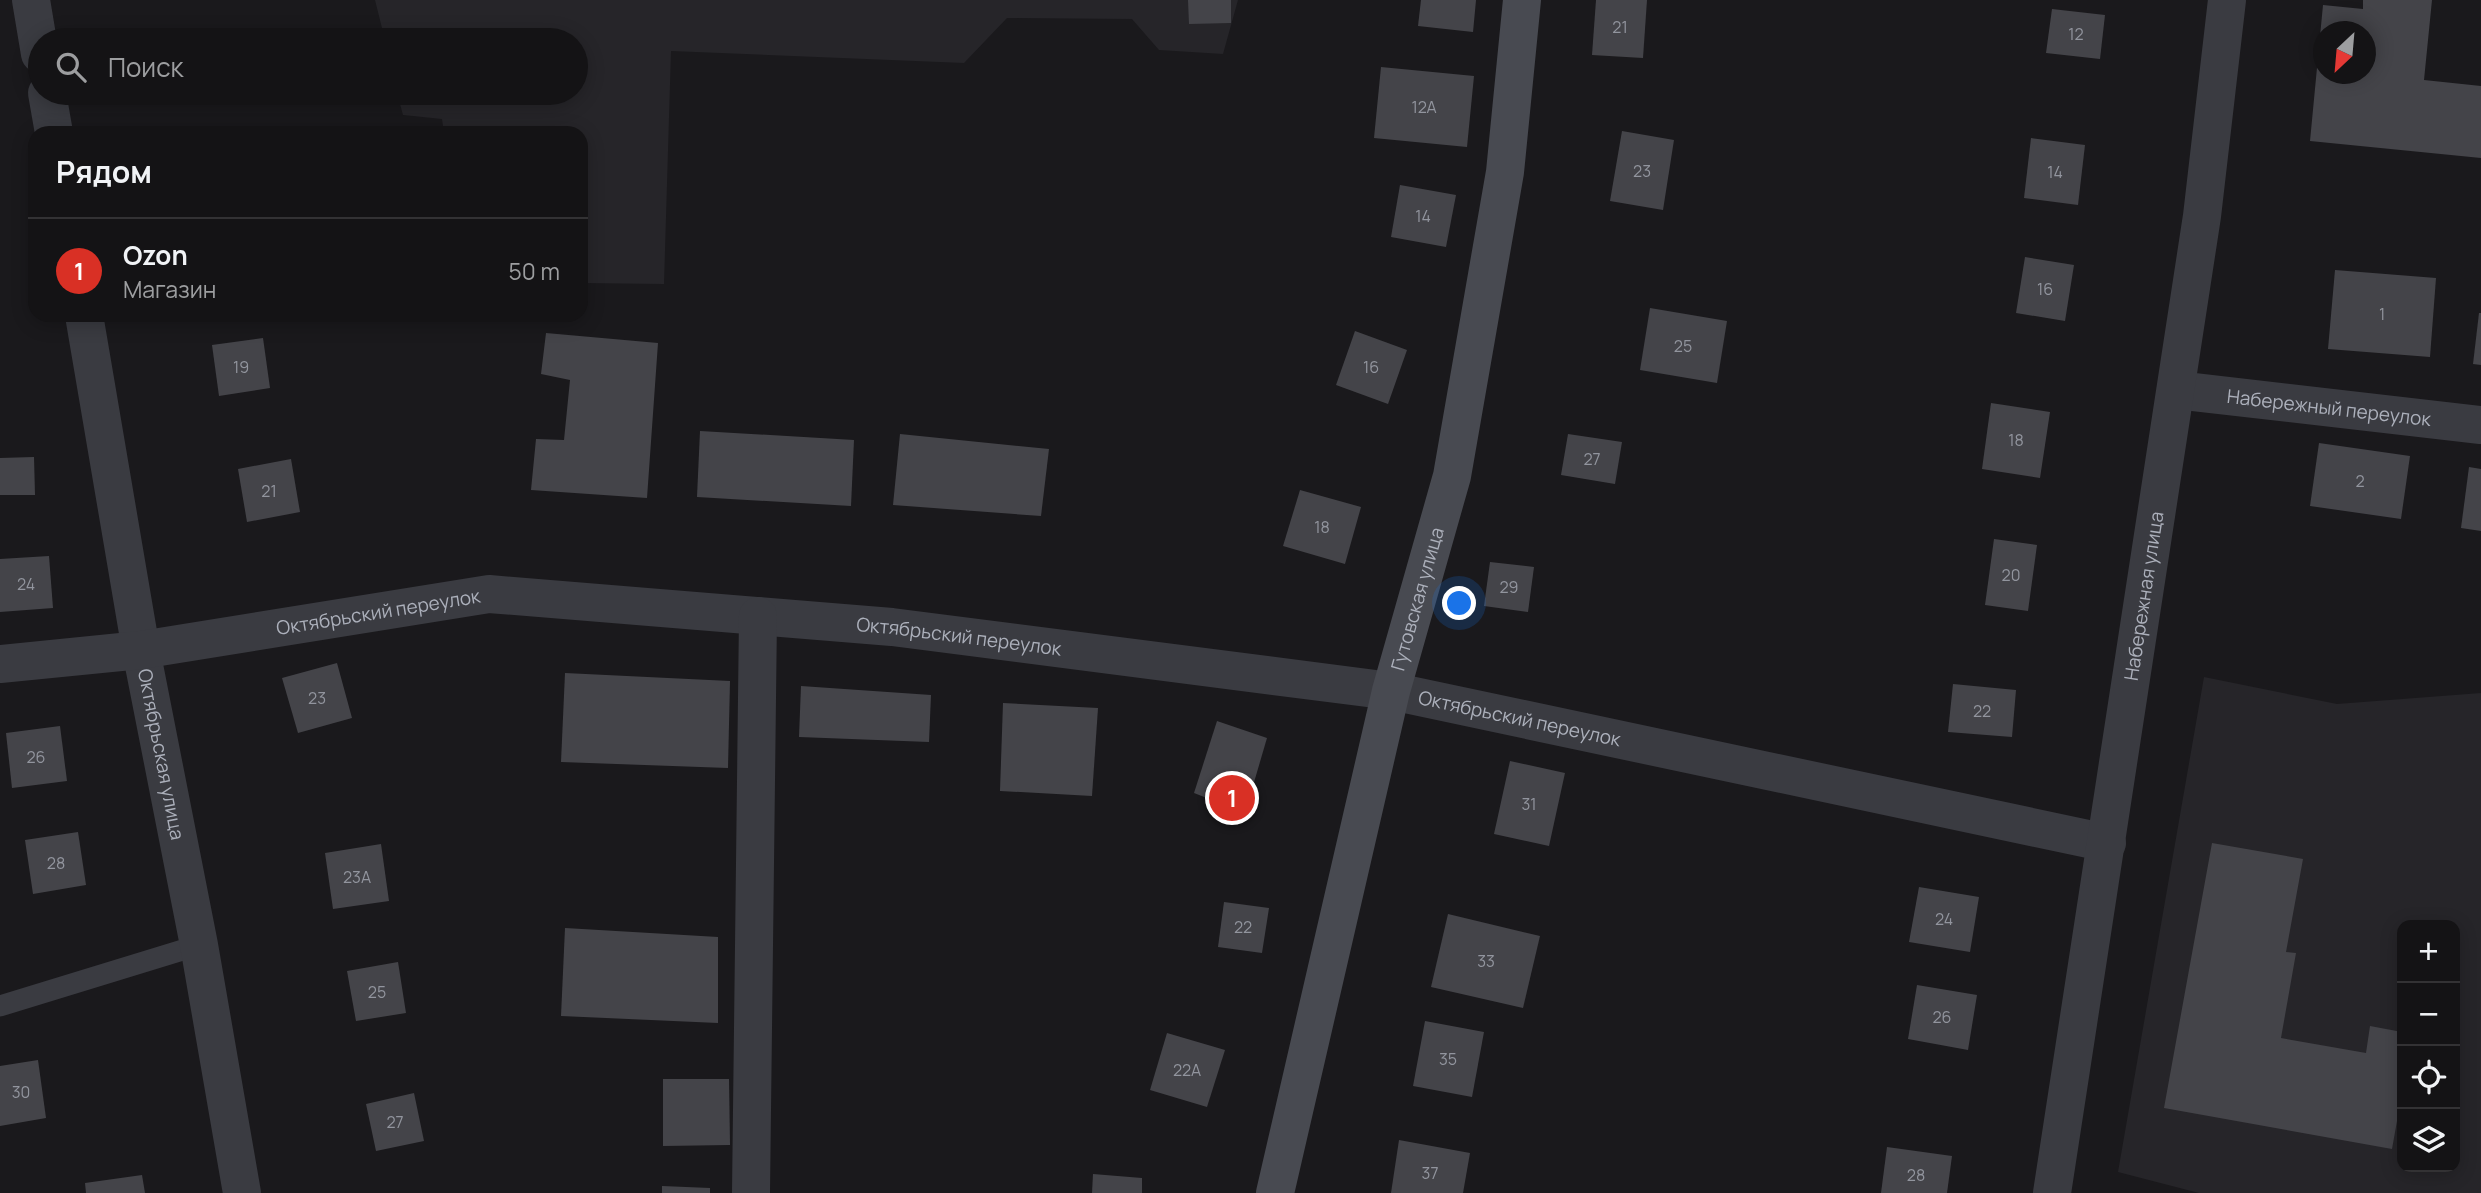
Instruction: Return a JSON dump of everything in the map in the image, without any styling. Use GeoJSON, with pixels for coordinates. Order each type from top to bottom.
{"type":"FeatureCollection","features":[{"type":"Feature","properties":{"kind":"street"},"geometry":{"type":"LineString","coordinates":[[31,0],[36,28]]}},
{"type":"Feature","properties":{"kind":"street","name":"Гутовская улица"},"geometry":{"type":"LineString","coordinates":[[1275,1193],[1391,691],[1452,476],[1505,172],[1522,0]]}},
{"type":"Feature","properties":{"kind":"street","name":"Набережная улица"},"geometry":{"type":"LineString","coordinates":[[2052,1193],[2202,216],[2227,0]]}},
{"type":"Feature","properties":{"kind":"street"},"geometry":{"type":"LineString","coordinates":[[49,105],[53,126]]}},
{"type":"Feature","properties":{"kind":"street","name":"Октябрьская улица"},"geometry":{"type":"LineString","coordinates":[[85,322],[141,650],[199,945],[242,1193]]}},
{"type":"Feature","properties":{"kind":"street","name":"Набережный переулок"},"geometry":{"type":"LineString","coordinates":[[2176,390],[2481,425]]}},
{"type":"Feature","properties":{"kind":"street","name":"Октябрьский переулок"},"geometry":{"type":"LineString","coordinates":[[0,664],[141,650],[489,594],[892,627],[1391,691],[2107,843]]}},
{"type":"Feature","properties":{"kind":"street"},"geometry":{"type":"LineString","coordinates":[[751,1193],[758,616]]}},
{"type":"Feature","properties":{"kind":"lane"},"geometry":{"type":"LineString","coordinates":[[0,1006],[199,945]]}},
{"type":"Feature","properties":{"kind":"shaded area"},"geometry":{"type":"Polygon","coordinates":[[[375,0],[1238,0],[1223,54],[1159,50],[1132,19],[1007,18],[964,63],[671,51],[664,284],[588,283],[588,126],[443,126],[442,119],[403,115],[400,105],[588,105],[588,28],[382,28],[375,0]]]}},
{"type":"Feature","properties":{"kind":"shaded area"},"geometry":{"type":"Polygon","coordinates":[[[2204,677],[2337,704],[2481,693],[2481,1193],[2199,1193],[2118,1172],[2204,677]]]}},
{"type":"Feature","properties":{"kind":"building"},"geometry":{"type":"Polygon","coordinates":[[[1188,0],[1231,0],[1231,23],[1189,24],[1188,0]]]}},
{"type":"Feature","properties":{"kind":"building"},"geometry":{"type":"Polygon","coordinates":[[[1421,0],[1476,0],[1473,32],[1418,26],[1421,0]]]}},
{"type":"Feature","properties":{"kind":"building"},"geometry":{"type":"Polygon","coordinates":[[[1596,0],[1647,0],[1643,58],[1592,55],[1596,0]]]}},
{"type":"Feature","properties":{"kind":"building"},"geometry":{"type":"Polygon","coordinates":[[[2363,0],[2432,0],[2424,80],[2481,86],[2481,158],[2310,141],[2315,84],[2376,84],[2376,21],[2321,21],[2323,5],[2363,9],[2363,0]]]}},
{"type":"Feature","properties":{"kind":"building"},"geometry":{"type":"Polygon","coordinates":[[[2052,9],[2105,15],[2100,59],[2046,53],[2052,9]]]}},
{"type":"Feature","properties":{"kind":"building"},"geometry":{"type":"Polygon","coordinates":[[[1381,67],[1474,76],[1467,147],[1374,138],[1381,67]]]}},
{"type":"Feature","properties":{"kind":"building"},"geometry":{"type":"Polygon","coordinates":[[[1622,131],[1674,140],[1663,210],[1610,201],[1622,131]]]}},
{"type":"Feature","properties":{"kind":"building"},"geometry":{"type":"Polygon","coordinates":[[[2031,138],[2085,145],[2078,205],[2024,198],[2031,138]]]}},
{"type":"Feature","properties":{"kind":"building"},"geometry":{"type":"Polygon","coordinates":[[[1400,185],[1456,195],[1446,247],[1391,237],[1400,185]]]}},
{"type":"Feature","properties":{"kind":"building"},"geometry":{"type":"Polygon","coordinates":[[[2025,257],[2074,265],[2065,321],[2016,313],[2025,257]]]}},
{"type":"Feature","properties":{"kind":"building"},"geometry":{"type":"Polygon","coordinates":[[[2335,270],[2436,278],[2430,357],[2328,349],[2335,270]]]}},
{"type":"Feature","properties":{"kind":"building"},"geometry":{"type":"Polygon","coordinates":[[[1650,308],[1727,321],[1717,383],[1640,370],[1650,308]]]}},
{"type":"Feature","properties":{"kind":"building"},"geometry":{"type":"Polygon","coordinates":[[[2481,313],[2481,365],[2473,364],[2481,313]]]}},
{"type":"Feature","properties":{"kind":"building"},"geometry":{"type":"Polygon","coordinates":[[[1355,331],[1407,350],[1388,404],[1336,385],[1355,331]]]}},
{"type":"Feature","properties":{"kind":"building"},"geometry":{"type":"Polygon","coordinates":[[[546,333],[658,343],[647,498],[531,490],[536,439],[564,440],[570,380],[541,374],[546,333]]]}},
{"type":"Feature","properties":{"kind":"building"},"geometry":{"type":"Polygon","coordinates":[[[263,338],[270,388],[219,396],[212,345],[263,338]]]}},
{"type":"Feature","properties":{"kind":"building"},"geometry":{"type":"Polygon","coordinates":[[[1991,403],[2050,412],[2040,478],[1982,469],[1991,403]]]}},
{"type":"Feature","properties":{"kind":"building"},"geometry":{"type":"Polygon","coordinates":[[[700,431],[854,440],[851,506],[697,497],[700,431]]]}},
{"type":"Feature","properties":{"kind":"building"},"geometry":{"type":"Polygon","coordinates":[[[900,434],[1049,449],[1041,516],[893,505],[900,434]]]}},
{"type":"Feature","properties":{"kind":"building"},"geometry":{"type":"Polygon","coordinates":[[[1568,434],[1622,442],[1615,484],[1561,475],[1568,434]]]}},
{"type":"Feature","properties":{"kind":"building"},"geometry":{"type":"Polygon","coordinates":[[[2319,443],[2410,456],[2401,519],[2310,506],[2319,443]]]}},
{"type":"Feature","properties":{"kind":"building"},"geometry":{"type":"Polygon","coordinates":[[[34,457],[35,495],[0,495],[0,458],[34,457]]]}},
{"type":"Feature","properties":{"kind":"building"},"geometry":{"type":"Polygon","coordinates":[[[291,459],[300,512],[247,522],[238,469],[291,459]]]}},
{"type":"Feature","properties":{"kind":"building"},"geometry":{"type":"Polygon","coordinates":[[[2469,467],[2481,469],[2481,531],[2461,528],[2469,467]]]}},
{"type":"Feature","properties":{"kind":"building"},"geometry":{"type":"Polygon","coordinates":[[[1300,490],[1361,507],[1345,564],[1283,546],[1300,490]]]}},
{"type":"Feature","properties":{"kind":"building"},"geometry":{"type":"Polygon","coordinates":[[[1994,539],[2037,545],[2028,611],[1985,605],[1994,539]]]}},
{"type":"Feature","properties":{"kind":"building"},"geometry":{"type":"Polygon","coordinates":[[[49,556],[53,608],[0,612],[0,559],[49,556]]]}},
{"type":"Feature","properties":{"kind":"building"},"geometry":{"type":"Polygon","coordinates":[[[1490,562],[1534,567],[1528,612],[1484,606],[1490,562]]]}},
{"type":"Feature","properties":{"kind":"building"},"geometry":{"type":"Polygon","coordinates":[[[337,663],[352,718],[298,733],[282,678],[337,663]]]}},
{"type":"Feature","properties":{"kind":"building"},"geometry":{"type":"Polygon","coordinates":[[[565,673],[730,681],[728,768],[561,762],[565,673]]]}},
{"type":"Feature","properties":{"kind":"building"},"geometry":{"type":"Polygon","coordinates":[[[1953,684],[2016,690],[2012,737],[1948,732],[1953,684]]]}},
{"type":"Feature","properties":{"kind":"building"},"geometry":{"type":"Polygon","coordinates":[[[801,686],[931,695],[929,742],[799,737],[801,686]]]}},
{"type":"Feature","properties":{"kind":"building"},"geometry":{"type":"Polygon","coordinates":[[[1003,703],[1098,708],[1092,796],[1000,791],[1003,703]]]}},
{"type":"Feature","properties":{"kind":"building"},"geometry":{"type":"Polygon","coordinates":[[[1217,721],[1267,738],[1245,813],[1194,793],[1217,721]]]}},
{"type":"Feature","properties":{"kind":"building"},"geometry":{"type":"Polygon","coordinates":[[[60,726],[67,781],[12,788],[6,733],[60,726]]]}},
{"type":"Feature","properties":{"kind":"building"},"geometry":{"type":"Polygon","coordinates":[[[1510,761],[1565,773],[1549,846],[1494,834],[1510,761]]]}},
{"type":"Feature","properties":{"kind":"building"},"geometry":{"type":"Polygon","coordinates":[[[78,832],[86,885],[33,894],[25,840],[78,832]]]}},
{"type":"Feature","properties":{"kind":"building"},"geometry":{"type":"Polygon","coordinates":[[[2212,843],[2303,859],[2286,952],[2296,953],[2281,1038],[2366,1053],[2370,1026],[2397,1031],[2397,1121],[2392,1149],[2164,1108],[2212,843]]]}},
{"type":"Feature","properties":{"kind":"building"},"geometry":{"type":"Polygon","coordinates":[[[381,844],[389,901],[333,909],[325,853],[381,844]]]}},
{"type":"Feature","properties":{"kind":"building"},"geometry":{"type":"Polygon","coordinates":[[[1919,887],[1979,897],[1970,952],[1909,942],[1919,887]]]}},
{"type":"Feature","properties":{"kind":"building"},"geometry":{"type":"Polygon","coordinates":[[[1224,902],[1269,908],[1262,953],[1218,947],[1224,902]]]}},
{"type":"Feature","properties":{"kind":"building"},"geometry":{"type":"Polygon","coordinates":[[[1448,914],[1540,936],[1523,1008],[1431,987],[1448,914]]]}},
{"type":"Feature","properties":{"kind":"building"},"geometry":{"type":"Polygon","coordinates":[[[565,928],[718,937],[718,1023],[561,1016],[565,928]]]}},
{"type":"Feature","properties":{"kind":"building"},"geometry":{"type":"Polygon","coordinates":[[[398,962],[406,1013],[356,1021],[347,971],[398,962]]]}},
{"type":"Feature","properties":{"kind":"building"},"geometry":{"type":"Polygon","coordinates":[[[1917,985],[1977,995],[1968,1050],[1908,1039],[1917,985]]]}},
{"type":"Feature","properties":{"kind":"building"},"geometry":{"type":"Polygon","coordinates":[[[1425,1021],[1484,1032],[1472,1097],[1413,1086],[1425,1021]]]}},
{"type":"Feature","properties":{"kind":"building"},"geometry":{"type":"Polygon","coordinates":[[[1167,1033],[1225,1050],[1207,1107],[1150,1090],[1167,1033]]]}},
{"type":"Feature","properties":{"kind":"building"},"geometry":{"type":"Polygon","coordinates":[[[38,1060],[46,1118],[0,1126],[0,1066],[38,1060]]]}},
{"type":"Feature","properties":{"kind":"building"},"geometry":{"type":"Polygon","coordinates":[[[663,1079],[729,1079],[730,1145],[663,1146],[663,1079]]]}},
{"type":"Feature","properties":{"kind":"building"},"geometry":{"type":"Polygon","coordinates":[[[414,1093],[424,1141],[376,1151],[366,1104],[414,1093]]]}},
{"type":"Feature","properties":{"kind":"building"},"geometry":{"type":"Polygon","coordinates":[[[1399,1140],[1470,1153],[1463,1193],[1391,1193],[1399,1140]]]}},
{"type":"Feature","properties":{"kind":"building"},"geometry":{"type":"Polygon","coordinates":[[[1887,1147],[1952,1156],[1947,1193],[1881,1193],[1887,1147]]]}},
{"type":"Feature","properties":{"kind":"building"},"geometry":{"type":"Polygon","coordinates":[[[1093,1174],[1142,1178],[1142,1193],[1092,1193],[1093,1174]]]}},
{"type":"Feature","properties":{"kind":"building"},"geometry":{"type":"Polygon","coordinates":[[[142,1175],[145,1193],[86,1193],[85,1183],[142,1175]]]}},
{"type":"Feature","properties":{"kind":"building"},"geometry":{"type":"Polygon","coordinates":[[[662,1186],[710,1188],[710,1193],[662,1193],[662,1186]]]}},
{"type":"Feature","properties":{"kind":"place","name":"Ozon"},"geometry":{"type":"Point","coordinates":[1232,798]}}]}
